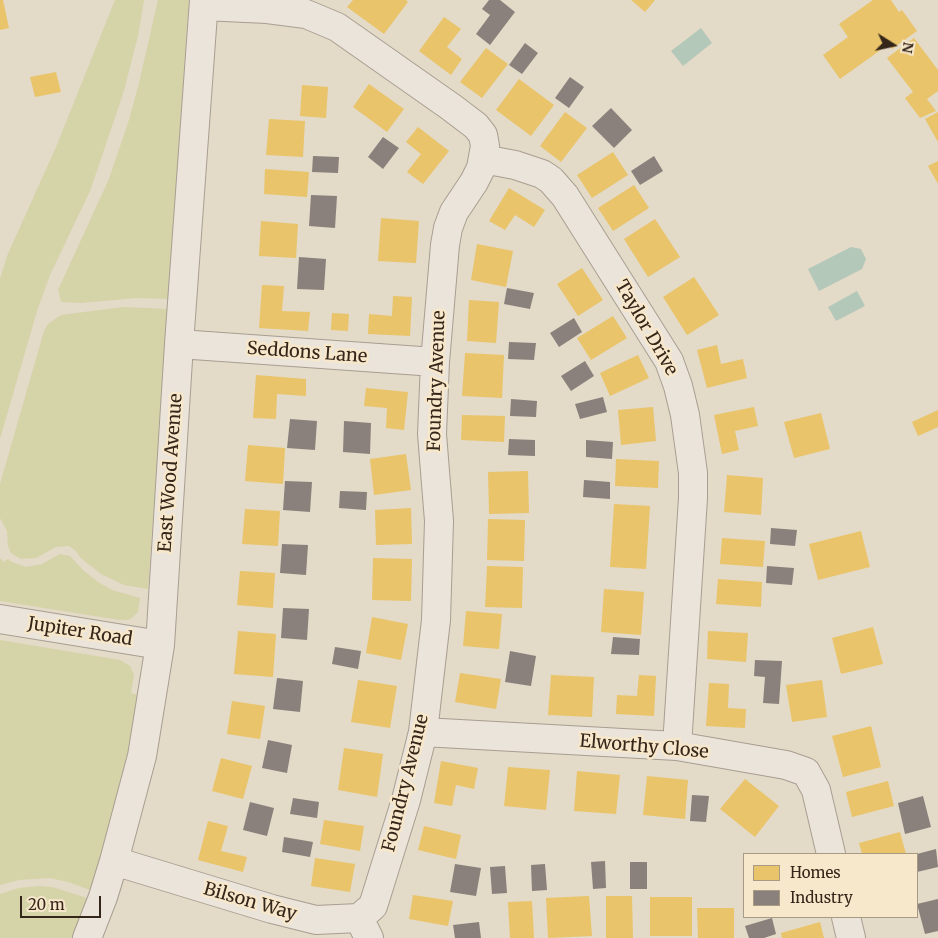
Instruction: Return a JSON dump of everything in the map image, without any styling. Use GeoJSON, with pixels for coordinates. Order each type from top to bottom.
{"type":"FeatureCollection","features":[{"type":"Feature","properties":{"kind":"street","name":"Foundry Avenue"},"geometry":{"type":"LineString","coordinates":[[204,3],[306,14],[337,27],[385,59],[476,126],[483,136],[483,159],[474,182],[454,212],[448,228],[445,245],[435,362],[432,434],[439,522],[436,620],[423,732],[406,800],[373,906],[364,928]]}},
{"type":"Feature","properties":{"kind":"street","name":"East Wood Avenue"},"geometry":{"type":"LineString","coordinates":[[88,938],[114,861],[142,756],[160,645],[179,344],[204,3]]}},
{"type":"Feature","properties":{"kind":"street","name":"Taylor Drive"},"geometry":{"type":"LineString","coordinates":[[483,159],[515,165],[542,174],[551,180],[565,196],[669,362],[678,386],[691,452],[693,490],[677,746]]}},
{"type":"Feature","properties":{"kind":"street","name":"Seddons Lane"},"geometry":{"type":"LineString","coordinates":[[179,344],[435,362]]}},
{"type":"Feature","properties":{"kind":"street","name":"Jupiter Road"},"geometry":{"type":"LineString","coordinates":[[0,618],[160,645]]}},
{"type":"Feature","properties":{"kind":"street","name":"Elworthy Close"},"geometry":{"type":"LineString","coordinates":[[423,732],[677,746],[786,765],[806,772],[816,790],[831,853]]}},
{"type":"Feature","properties":{"kind":"street","name":"Bilson Way"},"geometry":{"type":"LineString","coordinates":[[114,861],[272,909],[316,920],[364,928]]}},
{"type":"Feature","properties":{"kind":"street"},"geometry":{"type":"LineString","coordinates":[[846,918],[851,938]]}},
{"type":"Feature","properties":{"kind":"shaded area"},"geometry":{"type":"Polygon","coordinates":[[[115,0],[144,0],[138,36],[123,94],[90,191],[50,275],[37,311],[0,439],[0,279],[7,256],[56,147],[115,0]]]}},
{"type":"Feature","properties":{"kind":"shaded area"},"geometry":{"type":"Polygon","coordinates":[[[158,0],[189,0],[168,299],[136,298],[81,303],[61,302],[58,290],[109,179],[129,120],[158,0]]]}},
{"type":"Feature","properties":{"kind":"shaded area"},"geometry":{"type":"Polygon","coordinates":[[[701,28],[712,43],[683,66],[671,51],[701,28]]]}},
{"type":"Feature","properties":{"kind":"shaded area"},"geometry":{"type":"Polygon","coordinates":[[[851,247],[861,249],[866,259],[862,269],[819,291],[808,269],[851,247]]]}},
{"type":"Feature","properties":{"kind":"shaded area"},"geometry":{"type":"Polygon","coordinates":[[[857,291],[865,306],[836,321],[828,307],[857,291]]]}},
{"type":"Feature","properties":{"kind":"shaded area"},"geometry":{"type":"Polygon","coordinates":[[[123,307],[168,309],[148,589],[124,585],[101,574],[69,546],[56,547],[36,558],[21,559],[11,553],[8,546],[7,531],[0,518],[0,484],[44,331],[48,324],[61,315],[123,307]]]}},
{"type":"Feature","properties":{"kind":"shaded area"},"geometry":{"type":"Polygon","coordinates":[[[60,554],[70,556],[83,570],[112,590],[140,598],[138,612],[128,620],[120,620],[0,601],[0,558],[4,562],[8,559],[26,567],[42,564],[60,554]]]}},
{"type":"Feature","properties":{"kind":"shaded area"},"geometry":{"type":"Polygon","coordinates":[[[0,640],[120,660],[130,666],[134,674],[131,693],[138,695],[124,772],[105,847],[90,890],[50,878],[19,880],[0,885],[0,640]]]}},
{"type":"Feature","properties":{"kind":"shaded area"},"geometry":{"type":"Polygon","coordinates":[[[52,887],[87,898],[72,938],[0,938],[0,894],[19,888],[52,887]]]}},
{"type":"Feature","properties":{"kind":"building: Homes"},"geometry":{"type":"Polygon","coordinates":[[[0,0],[3,0],[9,28],[0,30],[0,0]]]}},
{"type":"Feature","properties":{"kind":"building: Homes"},"geometry":{"type":"Polygon","coordinates":[[[353,0],[406,0],[408,2],[384,34],[347,7],[353,0]]]}},
{"type":"Feature","properties":{"kind":"building: Homes"},"geometry":{"type":"Polygon","coordinates":[[[631,0],[655,0],[645,12],[631,0]]]}},
{"type":"Feature","properties":{"kind":"building: Homes"},"geometry":{"type":"Polygon","coordinates":[[[873,0],[891,0],[899,12],[902,10],[917,31],[892,49],[889,44],[840,79],[823,55],[848,37],[839,24],[873,0]]]}},
{"type":"Feature","properties":{"kind":"building: Homes"},"geometry":{"type":"Polygon","coordinates":[[[444,17],[461,29],[447,47],[462,59],[451,75],[419,51],[444,17]]]}},
{"type":"Feature","properties":{"kind":"building: Homes"},"geometry":{"type":"Polygon","coordinates":[[[914,38],[938,70],[938,91],[927,99],[936,111],[920,118],[905,98],[913,92],[887,58],[914,38]]]}},
{"type":"Feature","properties":{"kind":"building: Homes"},"geometry":{"type":"Polygon","coordinates":[[[486,48],[508,64],[482,98],[460,82],[486,48]]]}},
{"type":"Feature","properties":{"kind":"building: Homes"},"geometry":{"type":"Polygon","coordinates":[[[56,72],[61,92],[35,97],[30,77],[56,72]]]}},
{"type":"Feature","properties":{"kind":"building: Homes"},"geometry":{"type":"Polygon","coordinates":[[[519,79],[554,105],[531,136],[496,110],[519,79]]]}},
{"type":"Feature","properties":{"kind":"building: Homes"},"geometry":{"type":"Polygon","coordinates":[[[369,84],[404,109],[387,132],[353,107],[369,84]]]}},
{"type":"Feature","properties":{"kind":"building: Homes"},"geometry":{"type":"Polygon","coordinates":[[[302,85],[328,87],[326,118],[300,116],[302,85]]]}},
{"type":"Feature","properties":{"kind":"building: Homes"},"geometry":{"type":"Polygon","coordinates":[[[565,112],[587,128],[561,162],[540,146],[565,112]]]}},
{"type":"Feature","properties":{"kind":"building: Homes"},"geometry":{"type":"Polygon","coordinates":[[[938,112],[938,142],[925,119],[938,112]]]}},
{"type":"Feature","properties":{"kind":"building: Homes"},"geometry":{"type":"Polygon","coordinates":[[[269,119],[305,121],[303,157],[266,155],[269,119]]]}},
{"type":"Feature","properties":{"kind":"building: Homes"},"geometry":{"type":"Polygon","coordinates":[[[418,127],[449,151],[423,184],[407,172],[421,154],[406,142],[418,127]]]}},
{"type":"Feature","properties":{"kind":"building: Homes"},"geometry":{"type":"Polygon","coordinates":[[[613,152],[628,175],[592,198],[577,175],[613,152]]]}},
{"type":"Feature","properties":{"kind":"building: Homes"},"geometry":{"type":"Polygon","coordinates":[[[938,161],[938,184],[928,166],[938,161]]]}},
{"type":"Feature","properties":{"kind":"building: Homes"},"geometry":{"type":"Polygon","coordinates":[[[265,169],[309,172],[307,197],[264,194],[265,169]]]}},
{"type":"Feature","properties":{"kind":"building: Homes"},"geometry":{"type":"Polygon","coordinates":[[[634,185],[649,208],[613,231],[598,208],[634,185]]]}},
{"type":"Feature","properties":{"kind":"building: Homes"},"geometry":{"type":"Polygon","coordinates":[[[509,188],[545,210],[534,227],[515,215],[505,230],[489,221],[509,188]]]}},
{"type":"Feature","properties":{"kind":"building: Homes"},"geometry":{"type":"Polygon","coordinates":[[[381,218],[419,221],[416,263],[378,261],[381,218]]]}},
{"type":"Feature","properties":{"kind":"building: Homes"},"geometry":{"type":"Polygon","coordinates":[[[655,219],[680,257],[648,277],[624,239],[655,219]]]}},
{"type":"Feature","properties":{"kind":"building: Homes"},"geometry":{"type":"Polygon","coordinates":[[[261,221],[298,224],[296,258],[259,256],[261,221]]]}},
{"type":"Feature","properties":{"kind":"building: Homes"},"geometry":{"type":"Polygon","coordinates":[[[477,244],[513,251],[506,287],[471,280],[477,244]]]}},
{"type":"Feature","properties":{"kind":"building: Homes"},"geometry":{"type":"Polygon","coordinates":[[[582,268],[603,300],[578,316],[557,284],[582,268]]]}},
{"type":"Feature","properties":{"kind":"building: Homes"},"geometry":{"type":"Polygon","coordinates":[[[694,277],[719,315],[687,335],[663,297],[694,277]]]}},
{"type":"Feature","properties":{"kind":"building: Homes"},"geometry":{"type":"Polygon","coordinates":[[[262,285],[284,286],[282,311],[310,312],[308,331],[259,328],[262,285]]]}},
{"type":"Feature","properties":{"kind":"building: Homes"},"geometry":{"type":"Polygon","coordinates":[[[393,296],[412,297],[410,336],[368,334],[369,314],[392,316],[393,296]]]}},
{"type":"Feature","properties":{"kind":"building: Homes"},"geometry":{"type":"Polygon","coordinates":[[[469,300],[499,302],[496,343],[467,341],[469,300]]]}},
{"type":"Feature","properties":{"kind":"building: Homes"},"geometry":{"type":"Polygon","coordinates":[[[332,313],[349,314],[348,331],[331,330],[332,313]]]}},
{"type":"Feature","properties":{"kind":"building: Homes"},"geometry":{"type":"Polygon","coordinates":[[[613,316],[627,338],[591,360],[577,338],[613,316]]]}},
{"type":"Feature","properties":{"kind":"building: Homes"},"geometry":{"type":"Polygon","coordinates":[[[717,345],[721,364],[743,359],[747,378],[707,388],[697,350],[717,345]]]}},
{"type":"Feature","properties":{"kind":"building: Homes"},"geometry":{"type":"Polygon","coordinates":[[[465,353],[504,355],[502,398],[462,396],[465,353]]]}},
{"type":"Feature","properties":{"kind":"building: Homes"},"geometry":{"type":"Polygon","coordinates":[[[638,355],[649,378],[610,396],[600,373],[638,355]]]}},
{"type":"Feature","properties":{"kind":"building: Homes"},"geometry":{"type":"Polygon","coordinates":[[[256,375],[306,379],[306,396],[277,394],[276,419],[253,418],[256,375]]]}},
{"type":"Feature","properties":{"kind":"building: Homes"},"geometry":{"type":"Polygon","coordinates":[[[366,388],[408,392],[404,430],[386,428],[387,408],[364,406],[366,388]]]}},
{"type":"Feature","properties":{"kind":"building: Homes"},"geometry":{"type":"Polygon","coordinates":[[[653,407],[656,441],[621,445],[618,410],[653,407]]]}},
{"type":"Feature","properties":{"kind":"building: Homes"},"geometry":{"type":"Polygon","coordinates":[[[754,407],[758,426],[735,431],[739,450],[722,454],[714,415],[754,407]]]}},
{"type":"Feature","properties":{"kind":"building: Homes"},"geometry":{"type":"Polygon","coordinates":[[[938,410],[938,427],[918,436],[912,422],[938,410]]]}},
{"type":"Feature","properties":{"kind":"building: Homes"},"geometry":{"type":"Polygon","coordinates":[[[821,413],[830,449],[794,458],[784,422],[821,413]]]}},
{"type":"Feature","properties":{"kind":"building: Homes"},"geometry":{"type":"Polygon","coordinates":[[[462,415],[505,416],[504,442],[461,440],[462,415]]]}},
{"type":"Feature","properties":{"kind":"building: Homes"},"geometry":{"type":"Polygon","coordinates":[[[248,445],[285,448],[283,484],[245,481],[248,445]]]}},
{"type":"Feature","properties":{"kind":"building: Homes"},"geometry":{"type":"Polygon","coordinates":[[[406,454],[411,490],[374,495],[370,459],[406,454]]]}},
{"type":"Feature","properties":{"kind":"building: Homes"},"geometry":{"type":"Polygon","coordinates":[[[616,459],[659,461],[658,488],[615,486],[616,459]]]}},
{"type":"Feature","properties":{"kind":"building: Homes"},"geometry":{"type":"Polygon","coordinates":[[[528,471],[529,513],[489,514],[488,472],[528,471]]]}},
{"type":"Feature","properties":{"kind":"building: Homes"},"geometry":{"type":"Polygon","coordinates":[[[727,475],[763,478],[761,515],[724,512],[727,475]]]}},
{"type":"Feature","properties":{"kind":"building: Homes"},"geometry":{"type":"Polygon","coordinates":[[[614,504],[650,506],[646,569],[610,567],[614,504]]]}},
{"type":"Feature","properties":{"kind":"building: Homes"},"geometry":{"type":"Polygon","coordinates":[[[411,508],[412,544],[376,545],[375,510],[411,508]]]}},
{"type":"Feature","properties":{"kind":"building: Homes"},"geometry":{"type":"Polygon","coordinates":[[[245,509],[280,511],[278,546],[242,544],[245,509]]]}},
{"type":"Feature","properties":{"kind":"building: Homes"},"geometry":{"type":"Polygon","coordinates":[[[488,519],[525,520],[524,561],[487,560],[488,519]]]}},
{"type":"Feature","properties":{"kind":"building: Homes"},"geometry":{"type":"Polygon","coordinates":[[[861,531],[870,567],[818,580],[809,544],[861,531]]]}},
{"type":"Feature","properties":{"kind":"building: Homes"},"geometry":{"type":"Polygon","coordinates":[[[722,538],[765,541],[763,567],[720,564],[722,538]]]}},
{"type":"Feature","properties":{"kind":"building: Homes"},"geometry":{"type":"Polygon","coordinates":[[[373,558],[412,559],[411,601],[372,600],[373,558]]]}},
{"type":"Feature","properties":{"kind":"building: Homes"},"geometry":{"type":"Polygon","coordinates":[[[487,566],[523,567],[522,608],[485,607],[487,566]]]}},
{"type":"Feature","properties":{"kind":"building: Homes"},"geometry":{"type":"Polygon","coordinates":[[[240,571],[275,573],[273,608],[237,605],[240,571]]]}},
{"type":"Feature","properties":{"kind":"building: Homes"},"geometry":{"type":"Polygon","coordinates":[[[718,579],[762,582],[761,607],[716,604],[718,579]]]}},
{"type":"Feature","properties":{"kind":"building: Homes"},"geometry":{"type":"Polygon","coordinates":[[[604,589],[644,592],[641,635],[601,632],[604,589]]]}},
{"type":"Feature","properties":{"kind":"building: Homes"},"geometry":{"type":"Polygon","coordinates":[[[466,611],[502,614],[499,649],[463,646],[466,611]]]}},
{"type":"Feature","properties":{"kind":"building: Homes"},"geometry":{"type":"Polygon","coordinates":[[[372,617],[408,624],[401,660],[366,653],[372,617]]]}},
{"type":"Feature","properties":{"kind":"building: Homes"},"geometry":{"type":"Polygon","coordinates":[[[873,627],[883,664],[841,674],[832,638],[873,627]]]}},
{"type":"Feature","properties":{"kind":"building: Homes"},"geometry":{"type":"Polygon","coordinates":[[[238,631],[276,634],[273,677],[234,674],[238,631]]]}},
{"type":"Feature","properties":{"kind":"building: Homes"},"geometry":{"type":"Polygon","coordinates":[[[708,631],[748,633],[746,662],[707,659],[708,631]]]}},
{"type":"Feature","properties":{"kind":"building: Homes"},"geometry":{"type":"Polygon","coordinates":[[[460,673],[501,679],[496,709],[455,702],[460,673]]]}},
{"type":"Feature","properties":{"kind":"building: Homes"},"geometry":{"type":"Polygon","coordinates":[[[551,675],[594,677],[592,717],[548,715],[551,675]]]}},
{"type":"Feature","properties":{"kind":"building: Homes"},"geometry":{"type":"Polygon","coordinates":[[[639,675],[656,676],[654,716],[616,714],[617,695],[637,696],[639,675]]]}},
{"type":"Feature","properties":{"kind":"building: Homes"},"geometry":{"type":"Polygon","coordinates":[[[358,680],[397,686],[390,728],[351,722],[358,680]]]}},
{"type":"Feature","properties":{"kind":"building: Homes"},"geometry":{"type":"Polygon","coordinates":[[[822,680],[827,717],[792,722],[786,685],[822,680]]]}},
{"type":"Feature","properties":{"kind":"building: Homes"},"geometry":{"type":"Polygon","coordinates":[[[709,683],[729,684],[728,708],[746,709],[745,728],[706,726],[709,683]]]}},
{"type":"Feature","properties":{"kind":"building: Homes"},"geometry":{"type":"Polygon","coordinates":[[[232,701],[265,706],[260,739],[227,734],[232,701]]]}},
{"type":"Feature","properties":{"kind":"building: Homes"},"geometry":{"type":"Polygon","coordinates":[[[871,726],[881,767],[843,777],[832,736],[871,726]]]}},
{"type":"Feature","properties":{"kind":"building: Homes"},"geometry":{"type":"Polygon","coordinates":[[[344,748],[383,754],[377,797],[338,790],[344,748]]]}},
{"type":"Feature","properties":{"kind":"building: Homes"},"geometry":{"type":"Polygon","coordinates":[[[221,758],[252,766],[243,799],[212,791],[221,758]]]}},
{"type":"Feature","properties":{"kind":"building: Homes"},"geometry":{"type":"Polygon","coordinates":[[[441,761],[478,768],[474,789],[456,785],[452,806],[434,803],[441,761]]]}},
{"type":"Feature","properties":{"kind":"building: Homes"},"geometry":{"type":"Polygon","coordinates":[[[508,767],[550,770],[546,810],[504,806],[508,767]]]}},
{"type":"Feature","properties":{"kind":"building: Homes"},"geometry":{"type":"Polygon","coordinates":[[[577,771],[620,775],[616,814],[574,811],[577,771]]]}},
{"type":"Feature","properties":{"kind":"building: Homes"},"geometry":{"type":"Polygon","coordinates":[[[647,776],[688,780],[685,819],[643,815],[647,776]]]}},
{"type":"Feature","properties":{"kind":"building: Homes"},"geometry":{"type":"Polygon","coordinates":[[[745,779],[779,806],[755,837],[720,809],[745,779]]]}},
{"type":"Feature","properties":{"kind":"building: Homes"},"geometry":{"type":"Polygon","coordinates":[[[888,781],[894,806],[852,817],[846,792],[888,781]]]}},
{"type":"Feature","properties":{"kind":"building: Homes"},"geometry":{"type":"Polygon","coordinates":[[[324,820],[364,826],[360,851],[320,844],[324,820]]]}},
{"type":"Feature","properties":{"kind":"building: Homes"},"geometry":{"type":"Polygon","coordinates":[[[208,821],[228,826],[221,851],[247,857],[243,872],[198,860],[208,821]]]}},
{"type":"Feature","properties":{"kind":"building: Homes"},"geometry":{"type":"Polygon","coordinates":[[[424,826],[461,835],[456,859],[418,850],[424,826]]]}},
{"type":"Feature","properties":{"kind":"building: Homes"},"geometry":{"type":"Polygon","coordinates":[[[900,832],[906,853],[862,853],[859,843],[900,832]]]}},
{"type":"Feature","properties":{"kind":"building: Homes"},"geometry":{"type":"Polygon","coordinates":[[[315,858],[355,864],[350,892],[311,886],[315,858]]]}},
{"type":"Feature","properties":{"kind":"building: Homes"},"geometry":{"type":"Polygon","coordinates":[[[413,895],[453,901],[448,926],[409,919],[413,895]]]}},
{"type":"Feature","properties":{"kind":"building: Homes"},"geometry":{"type":"Polygon","coordinates":[[[589,896],[592,936],[548,938],[546,898],[589,896]]]}},
{"type":"Feature","properties":{"kind":"building: Homes"},"geometry":{"type":"Polygon","coordinates":[[[606,896],[632,896],[633,938],[606,938],[606,896]]]}},
{"type":"Feature","properties":{"kind":"building: Homes"},"geometry":{"type":"Polygon","coordinates":[[[650,897],[692,897],[692,936],[650,936],[650,897]]]}},
{"type":"Feature","properties":{"kind":"building: Homes"},"geometry":{"type":"Polygon","coordinates":[[[532,901],[534,938],[510,938],[508,902],[532,901]]]}},
{"type":"Feature","properties":{"kind":"building: Homes"},"geometry":{"type":"Polygon","coordinates":[[[697,908],[734,908],[734,938],[698,938],[697,908]]]}},
{"type":"Feature","properties":{"kind":"building: Homes"},"geometry":{"type":"Polygon","coordinates":[[[820,922],[824,938],[782,938],[781,933],[820,922]]]}},
{"type":"Feature","properties":{"kind":"building: Industry"},"geometry":{"type":"Polygon","coordinates":[[[489,0],[500,0],[515,12],[490,45],[476,34],[490,15],[482,9],[489,0]]]}},
{"type":"Feature","properties":{"kind":"building: Industry"},"geometry":{"type":"Polygon","coordinates":[[[525,43],[538,53],[522,74],[509,65],[525,43]]]}},
{"type":"Feature","properties":{"kind":"building: Industry"},"geometry":{"type":"Polygon","coordinates":[[[570,77],[584,87],[569,108],[555,98],[570,77]]]}},
{"type":"Feature","properties":{"kind":"building: Industry"},"geometry":{"type":"Polygon","coordinates":[[[611,108],[632,130],[614,148],[592,126],[611,108]]]}},
{"type":"Feature","properties":{"kind":"building: Industry"},"geometry":{"type":"Polygon","coordinates":[[[383,137],[399,148],[383,169],[368,157],[383,137]]]}},
{"type":"Feature","properties":{"kind":"building: Industry"},"geometry":{"type":"Polygon","coordinates":[[[313,156],[339,157],[338,173],[312,172],[313,156]]]}},
{"type":"Feature","properties":{"kind":"building: Industry"},"geometry":{"type":"Polygon","coordinates":[[[654,156],[663,171],[640,185],[631,171],[654,156]]]}},
{"type":"Feature","properties":{"kind":"building: Industry"},"geometry":{"type":"Polygon","coordinates":[[[311,195],[337,196],[335,228],[309,226],[311,195]]]}},
{"type":"Feature","properties":{"kind":"building: Industry"},"geometry":{"type":"Polygon","coordinates":[[[299,257],[326,259],[324,290],[297,289],[299,257]]]}},
{"type":"Feature","properties":{"kind":"building: Industry"},"geometry":{"type":"Polygon","coordinates":[[[507,288],[534,293],[530,309],[504,304],[507,288]]]}},
{"type":"Feature","properties":{"kind":"building: Industry"},"geometry":{"type":"Polygon","coordinates":[[[574,318],[582,332],[559,347],[550,333],[574,318]]]}},
{"type":"Feature","properties":{"kind":"building: Industry"},"geometry":{"type":"Polygon","coordinates":[[[509,342],[536,343],[534,360],[508,359],[509,342]]]}},
{"type":"Feature","properties":{"kind":"building: Industry"},"geometry":{"type":"Polygon","coordinates":[[[585,361],[594,376],[571,391],[561,376],[585,361]]]}},
{"type":"Feature","properties":{"kind":"building: Industry"},"geometry":{"type":"Polygon","coordinates":[[[603,397],[607,412],[580,419],[575,404],[603,397]]]}},
{"type":"Feature","properties":{"kind":"building: Industry"},"geometry":{"type":"Polygon","coordinates":[[[511,399],[537,401],[536,417],[510,416],[511,399]]]}},
{"type":"Feature","properties":{"kind":"building: Industry"},"geometry":{"type":"Polygon","coordinates":[[[290,419],[317,421],[315,450],[287,448],[290,419]]]}},
{"type":"Feature","properties":{"kind":"building: Industry"},"geometry":{"type":"Polygon","coordinates":[[[344,421],[371,423],[370,454],[343,452],[344,421]]]}},
{"type":"Feature","properties":{"kind":"building: Industry"},"geometry":{"type":"Polygon","coordinates":[[[509,439],[535,440],[535,456],[508,455],[509,439]]]}},
{"type":"Feature","properties":{"kind":"building: Industry"},"geometry":{"type":"Polygon","coordinates":[[[586,440],[613,442],[612,459],[586,457],[586,440]]]}},
{"type":"Feature","properties":{"kind":"building: Industry"},"geometry":{"type":"Polygon","coordinates":[[[584,480],[610,482],[610,499],[583,497],[584,480]]]}},
{"type":"Feature","properties":{"kind":"building: Industry"},"geometry":{"type":"Polygon","coordinates":[[[285,481],[312,482],[310,512],[283,510],[285,481]]]}},
{"type":"Feature","properties":{"kind":"building: Industry"},"geometry":{"type":"Polygon","coordinates":[[[340,491],[367,492],[366,510],[339,508],[340,491]]]}},
{"type":"Feature","properties":{"kind":"building: Industry"},"geometry":{"type":"Polygon","coordinates":[[[771,528],[797,530],[795,546],[770,544],[771,528]]]}},
{"type":"Feature","properties":{"kind":"building: Industry"},"geometry":{"type":"Polygon","coordinates":[[[282,544],[308,545],[306,575],[280,573],[282,544]]]}},
{"type":"Feature","properties":{"kind":"building: Industry"},"geometry":{"type":"Polygon","coordinates":[[[767,566],[794,568],[792,585],[766,583],[767,566]]]}},
{"type":"Feature","properties":{"kind":"building: Industry"},"geometry":{"type":"Polygon","coordinates":[[[283,608],[309,609],[307,640],[281,638],[283,608]]]}},
{"type":"Feature","properties":{"kind":"building: Industry"},"geometry":{"type":"Polygon","coordinates":[[[613,637],[640,639],[639,655],[611,654],[613,637]]]}},
{"type":"Feature","properties":{"kind":"building: Industry"},"geometry":{"type":"Polygon","coordinates":[[[335,647],[361,651],[358,669],[332,664],[335,647]]]}},
{"type":"Feature","properties":{"kind":"building: Industry"},"geometry":{"type":"Polygon","coordinates":[[[510,651],[536,656],[531,686],[505,682],[510,651]]]}},
{"type":"Feature","properties":{"kind":"building: Industry"},"geometry":{"type":"Polygon","coordinates":[[[755,660],[782,661],[779,704],[763,703],[765,677],[754,676],[755,660]]]}},
{"type":"Feature","properties":{"kind":"building: Industry"},"geometry":{"type":"Polygon","coordinates":[[[277,678],[303,681],[300,712],[273,709],[277,678]]]}},
{"type":"Feature","properties":{"kind":"building: Industry"},"geometry":{"type":"Polygon","coordinates":[[[268,740],[292,745],[287,773],[262,768],[268,740]]]}},
{"type":"Feature","properties":{"kind":"building: Industry"},"geometry":{"type":"Polygon","coordinates":[[[692,795],[709,796],[706,822],[690,821],[692,795]]]}},
{"type":"Feature","properties":{"kind":"building: Industry"},"geometry":{"type":"Polygon","coordinates":[[[923,796],[931,827],[905,834],[898,803],[923,796]]]}},
{"type":"Feature","properties":{"kind":"building: Industry"},"geometry":{"type":"Polygon","coordinates":[[[293,798],[319,802],[317,818],[290,814],[293,798]]]}},
{"type":"Feature","properties":{"kind":"building: Industry"},"geometry":{"type":"Polygon","coordinates":[[[250,802],[274,808],[267,836],[243,830],[250,802]]]}},
{"type":"Feature","properties":{"kind":"building: Industry"},"geometry":{"type":"Polygon","coordinates":[[[284,837],[313,842],[310,857],[282,852],[284,837]]]}},
{"type":"Feature","properties":{"kind":"building: Industry"},"geometry":{"type":"Polygon","coordinates":[[[936,849],[938,867],[918,872],[918,854],[936,849]]]}},
{"type":"Feature","properties":{"kind":"building: Industry"},"geometry":{"type":"Polygon","coordinates":[[[605,861],[606,888],[593,889],[591,862],[605,861]]]}},
{"type":"Feature","properties":{"kind":"building: Industry"},"geometry":{"type":"Polygon","coordinates":[[[630,862],[647,862],[647,889],[630,889],[630,862]]]}},
{"type":"Feature","properties":{"kind":"building: Industry"},"geometry":{"type":"Polygon","coordinates":[[[455,864],[481,868],[476,896],[450,892],[455,864]]]}},
{"type":"Feature","properties":{"kind":"building: Industry"},"geometry":{"type":"Polygon","coordinates":[[[545,864],[547,890],[532,891],[531,865],[545,864]]]}},
{"type":"Feature","properties":{"kind":"building: Industry"},"geometry":{"type":"Polygon","coordinates":[[[505,866],[507,893],[492,894],[490,867],[505,866]]]}},
{"type":"Feature","properties":{"kind":"building: Industry"},"geometry":{"type":"Polygon","coordinates":[[[938,899],[938,931],[925,934],[918,904],[938,899]]]}},
{"type":"Feature","properties":{"kind":"building: Industry"},"geometry":{"type":"Polygon","coordinates":[[[772,918],[776,934],[764,938],[749,938],[745,926],[772,918]]]}},
{"type":"Feature","properties":{"kind":"building: Industry"},"geometry":{"type":"Polygon","coordinates":[[[479,922],[481,938],[455,938],[453,925],[479,922]]]}}]}
